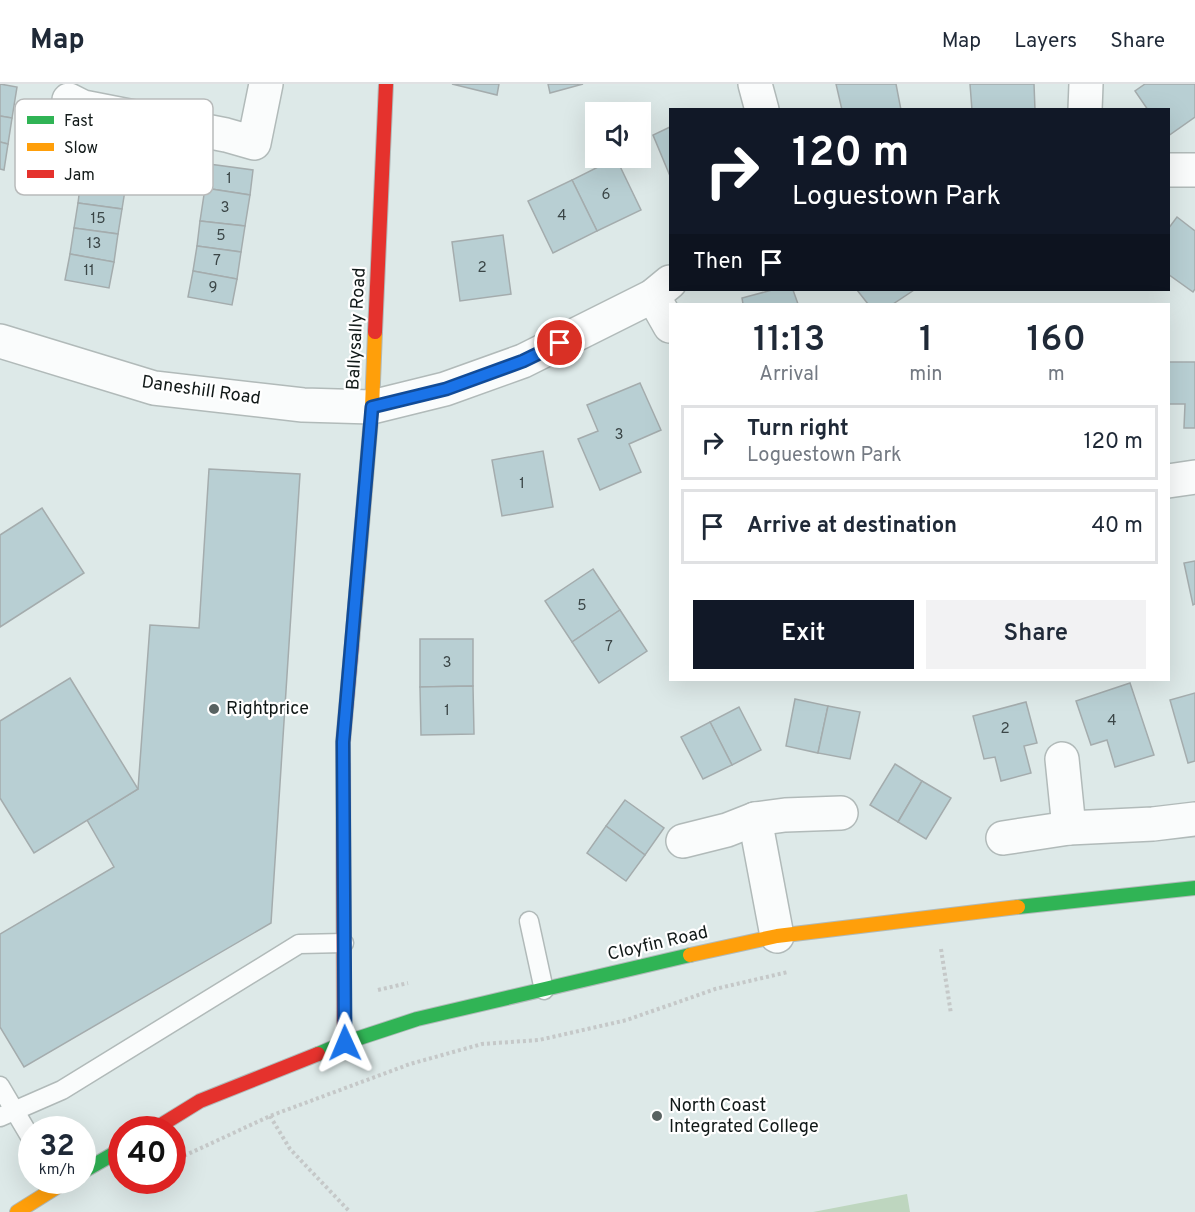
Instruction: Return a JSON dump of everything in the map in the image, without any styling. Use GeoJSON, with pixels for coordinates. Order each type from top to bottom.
{"type":"FeatureCollection","features":[{"type":"Feature","properties":{"kind":"main road","name":"Ballysally Road"},"geometry":{"type":"LineString","coordinates":[[345,1043],[343,742],[372,407],[386,84]]}},
{"type":"Feature","properties":{"kind":"main road","name":"Cloyfin Road"},"geometry":{"type":"LineString","coordinates":[[176,1116],[200,1101],[345,1043],[417,1019],[777,936],[1195,888]]}},
{"type":"Feature","properties":{"kind":"main road"},"geometry":{"type":"LineString","coordinates":[[17,1212],[43,1194]]}},
{"type":"Feature","properties":{"kind":"street"},"geometry":{"type":"LineString","coordinates":[[213,132],[254,143],[266,84]]}},
{"type":"Feature","properties":{"kind":"street"},"geometry":{"type":"LineString","coordinates":[[755,84],[761,108]]}},
{"type":"Feature","properties":{"kind":"street"},"geometry":{"type":"LineString","coordinates":[[1085,108],[1086,84]]}},
{"type":"Feature","properties":{"kind":"street"},"geometry":{"type":"LineString","coordinates":[[1170,170],[1195,170]]}},
{"type":"Feature","properties":{"kind":"street"},"geometry":{"type":"LineString","coordinates":[[662,289],[669,321]]}},
{"type":"Feature","properties":{"kind":"street","name":"Daneshill Road"},"geometry":{"type":"LineString","coordinates":[[0,341],[154,388],[303,405],[372,407],[446,389],[523,361],[662,289]]}},
{"type":"Feature","properties":{"kind":"street"},"geometry":{"type":"LineString","coordinates":[[1170,481],[1195,477]]}},
{"type":"Feature","properties":{"kind":"street"},"geometry":{"type":"LineString","coordinates":[[1062,759],[1069,828]]}},
{"type":"Feature","properties":{"kind":"street"},"geometry":{"type":"LineString","coordinates":[[683,841],[727,830],[755,819],[785,815],[841,813]]}},
{"type":"Feature","properties":{"kind":"street"},"geometry":{"type":"LineString","coordinates":[[755,819],[777,936]]}},
{"type":"Feature","properties":{"kind":"street"},"geometry":{"type":"LineString","coordinates":[[1003,838],[1069,828],[1154,824],[1195,819]]}},
{"type":"Feature","properties":{"kind":"lane"},"geometry":{"type":"LineString","coordinates":[[529,921],[544,990]]}},
{"type":"Feature","properties":{"kind":"lane"},"geometry":{"type":"LineString","coordinates":[[7,1114],[62,1090],[299,944],[344,943]]}},
{"type":"Feature","properties":{"kind":"lane"},"geometry":{"type":"LineString","coordinates":[[0,1086],[7,1114],[18,1125]]}},
{"type":"Feature","properties":{"kind":"path"},"geometry":{"type":"LineString","coordinates":[[938,916],[951,1014]]}},
{"type":"Feature","properties":{"kind":"path"},"geometry":{"type":"LineString","coordinates":[[186,1155],[270,1116],[410,1064],[482,1044],[539,1040],[627,1020],[715,989],[794,971]]}},
{"type":"Feature","properties":{"kind":"path"},"geometry":{"type":"LineString","coordinates":[[270,1116],[290,1149],[350,1212]]}},
{"type":"Feature","properties":{"kind":"green space"},"geometry":{"type":"Polygon","coordinates":[[[907,1194],[910,1212],[813,1212],[907,1194]]]}},
{"type":"Feature","properties":{"kind":"building"},"geometry":{"type":"Polygon","coordinates":[[[0,84],[17,87],[12,118],[0,116],[0,84]]]}},
{"type":"Feature","properties":{"kind":"building"},"geometry":{"type":"Polygon","coordinates":[[[452,84],[499,84],[497,95],[452,84]]]}},
{"type":"Feature","properties":{"kind":"building"},"geometry":{"type":"Polygon","coordinates":[[[548,84],[583,84],[550,93],[548,84]]]}},
{"type":"Feature","properties":{"kind":"building"},"geometry":{"type":"Polygon","coordinates":[[[836,84],[896,84],[901,108],[842,108],[836,84]]]}},
{"type":"Feature","properties":{"kind":"building"},"geometry":{"type":"Polygon","coordinates":[[[970,84],[1034,84],[1035,108],[972,108],[970,84]]]}},
{"type":"Feature","properties":{"kind":"building"},"geometry":{"type":"Polygon","coordinates":[[[1145,84],[1195,84],[1195,117],[1170,135],[1170,108],[1147,108],[1135,91],[1145,84]]]}},
{"type":"Feature","properties":{"kind":"building"},"geometry":{"type":"Polygon","coordinates":[[[0,116],[12,118],[8,144],[0,142],[0,116]]]}},
{"type":"Feature","properties":{"kind":"building"},"geometry":{"type":"Polygon","coordinates":[[[669,127],[669,174],[653,135],[669,127]]]}},
{"type":"Feature","properties":{"kind":"building"},"geometry":{"type":"Polygon","coordinates":[[[0,142],[8,144],[4,170],[0,169],[0,142]]]}},
{"type":"Feature","properties":{"kind":"building"},"geometry":{"type":"Polygon","coordinates":[[[213,165],[253,170],[250,195],[213,189],[213,165]]]}},
{"type":"Feature","properties":{"kind":"building"},"geometry":{"type":"Polygon","coordinates":[[[596,168],[621,168],[641,210],[597,231],[572,180],[596,168]]]}},
{"type":"Feature","properties":{"kind":"building"},"geometry":{"type":"Polygon","coordinates":[[[572,180],[597,231],[553,253],[528,201],[572,180]]]}},
{"type":"Feature","properties":{"kind":"building"},"geometry":{"type":"Polygon","coordinates":[[[213,189],[250,195],[245,226],[200,221],[204,195],[213,195],[213,189]]]}},
{"type":"Feature","properties":{"kind":"building"},"geometry":{"type":"Polygon","coordinates":[[[79,195],[124,195],[122,209],[78,203],[79,195]]]}},
{"type":"Feature","properties":{"kind":"building"},"geometry":{"type":"Polygon","coordinates":[[[78,203],[122,209],[118,234],[74,228],[78,203]]]}},
{"type":"Feature","properties":{"kind":"building"},"geometry":{"type":"Polygon","coordinates":[[[1177,217],[1195,231],[1195,289],[1193,292],[1170,275],[1170,226],[1177,217]]]}},
{"type":"Feature","properties":{"kind":"building"},"geometry":{"type":"Polygon","coordinates":[[[200,221],[245,226],[241,252],[197,246],[200,221]]]}},
{"type":"Feature","properties":{"kind":"building"},"geometry":{"type":"Polygon","coordinates":[[[74,228],[118,234],[114,262],[70,254],[74,228]]]}},
{"type":"Feature","properties":{"kind":"building"},"geometry":{"type":"Polygon","coordinates":[[[503,235],[511,294],[460,301],[452,242],[503,235]]]}},
{"type":"Feature","properties":{"kind":"building"},"geometry":{"type":"Polygon","coordinates":[[[197,246],[241,252],[237,279],[193,271],[197,246]]]}},
{"type":"Feature","properties":{"kind":"building"},"geometry":{"type":"Polygon","coordinates":[[[70,254],[114,262],[109,288],[65,280],[70,254]]]}},
{"type":"Feature","properties":{"kind":"building"},"geometry":{"type":"Polygon","coordinates":[[[193,271],[237,279],[232,305],[188,297],[193,271]]]}},
{"type":"Feature","properties":{"kind":"building"},"geometry":{"type":"Polygon","coordinates":[[[768,291],[793,291],[798,303],[743,303],[742,298],[768,291]]]}},
{"type":"Feature","properties":{"kind":"building"},"geometry":{"type":"Polygon","coordinates":[[[858,291],[912,291],[894,303],[867,303],[858,291]]]}},
{"type":"Feature","properties":{"kind":"building"},"geometry":{"type":"Polygon","coordinates":[[[1170,362],[1195,362],[1195,428],[1184,428],[1185,404],[1170,404],[1170,362]]]}},
{"type":"Feature","properties":{"kind":"building"},"geometry":{"type":"Polygon","coordinates":[[[640,383],[661,430],[629,444],[641,472],[600,490],[578,439],[598,431],[587,405],[640,383]]]}},
{"type":"Feature","properties":{"kind":"building"},"geometry":{"type":"Polygon","coordinates":[[[543,451],[553,507],[502,516],[492,460],[543,451]]]}},
{"type":"Feature","properties":{"kind":"building","name":"Rightprice"},"geometry":{"type":"Polygon","coordinates":[[[209,469],[300,474],[271,923],[24,1067],[0,1027],[0,934],[114,867],[87,820],[138,789],[150,625],[199,628],[209,469]]]}},
{"type":"Feature","properties":{"kind":"building"},"geometry":{"type":"Polygon","coordinates":[[[42,508],[84,573],[0,627],[0,535],[42,508]]]}},
{"type":"Feature","properties":{"kind":"building"},"geometry":{"type":"Polygon","coordinates":[[[1195,561],[1195,604],[1193,605],[1184,563],[1195,561]]]}},
{"type":"Feature","properties":{"kind":"building"},"geometry":{"type":"Polygon","coordinates":[[[593,569],[620,610],[572,642],[545,601],[593,569]]]}},
{"type":"Feature","properties":{"kind":"building"},"geometry":{"type":"Polygon","coordinates":[[[620,610],[647,651],[599,683],[572,642],[620,610]]]}},
{"type":"Feature","properties":{"kind":"building"},"geometry":{"type":"Polygon","coordinates":[[[420,639],[473,639],[473,686],[420,687],[420,639]]]}},
{"type":"Feature","properties":{"kind":"building"},"geometry":{"type":"Polygon","coordinates":[[[70,678],[138,789],[34,853],[0,798],[0,721],[70,678]]]}},
{"type":"Feature","properties":{"kind":"building"},"geometry":{"type":"Polygon","coordinates":[[[1130,683],[1154,755],[1115,767],[1107,740],[1091,745],[1076,701],[1130,683]]]}},
{"type":"Feature","properties":{"kind":"building"},"geometry":{"type":"Polygon","coordinates":[[[473,686],[474,734],[421,735],[420,687],[473,686]]]}},
{"type":"Feature","properties":{"kind":"building"},"geometry":{"type":"Polygon","coordinates":[[[1195,693],[1195,761],[1188,763],[1170,700],[1195,693]]]}},
{"type":"Feature","properties":{"kind":"building"},"geometry":{"type":"Polygon","coordinates":[[[795,699],[828,706],[818,753],[786,746],[795,699]]]}},
{"type":"Feature","properties":{"kind":"building"},"geometry":{"type":"Polygon","coordinates":[[[1026,702],[1037,743],[1024,746],[1031,773],[1001,781],[995,757],[984,759],[973,716],[1026,702]]]}},
{"type":"Feature","properties":{"kind":"building"},"geometry":{"type":"Polygon","coordinates":[[[828,706],[860,712],[850,759],[818,753],[828,706]]]}},
{"type":"Feature","properties":{"kind":"building"},"geometry":{"type":"Polygon","coordinates":[[[739,707],[761,750],[732,765],[710,722],[739,707]]]}},
{"type":"Feature","properties":{"kind":"building"},"geometry":{"type":"Polygon","coordinates":[[[710,722],[732,765],[703,779],[681,737],[710,722]]]}},
{"type":"Feature","properties":{"kind":"building"},"geometry":{"type":"Polygon","coordinates":[[[895,764],[922,781],[898,822],[870,805],[895,764]]]}},
{"type":"Feature","properties":{"kind":"building"},"geometry":{"type":"Polygon","coordinates":[[[922,781],[951,798],[926,839],[898,822],[922,781]]]}},
{"type":"Feature","properties":{"kind":"building"},"geometry":{"type":"Polygon","coordinates":[[[625,800],[664,828],[645,855],[606,826],[625,800]]]}},
{"type":"Feature","properties":{"kind":"building"},"geometry":{"type":"Polygon","coordinates":[[[606,826],[645,855],[626,881],[587,853],[606,826]]]}},
{"type":"Feature","properties":{"kind":"traffic: fast"},"geometry":{"type":"LineString","coordinates":[[1018,907],[1195,888]]}},
{"type":"Feature","properties":{"kind":"traffic: fast"},"geometry":{"type":"LineString","coordinates":[[318,1054],[417,1019],[690,955]]}},
{"type":"Feature","properties":{"kind":"traffic: fast"},"geometry":{"type":"LineString","coordinates":[[96,1164],[108,1157]]}},
{"type":"Feature","properties":{"kind":"traffic: slow"},"geometry":{"type":"LineString","coordinates":[[352,643],[372,407],[375,332]]}},
{"type":"Feature","properties":{"kind":"traffic: slow"},"geometry":{"type":"LineString","coordinates":[[690,955],[777,936],[1018,907]]}},
{"type":"Feature","properties":{"kind":"traffic: slow"},"geometry":{"type":"LineString","coordinates":[[17,1212],[46,1194]]}},
{"type":"Feature","properties":{"kind":"traffic: jam"},"geometry":{"type":"LineString","coordinates":[[375,332],[386,84]]}},
{"type":"Feature","properties":{"kind":"traffic: jam"},"geometry":{"type":"LineString","coordinates":[[344,1043],[343,742],[352,643]]}},
{"type":"Feature","properties":{"kind":"traffic: jam"},"geometry":{"type":"LineString","coordinates":[[176,1116],[200,1101],[318,1054]]}},
{"type":"Feature","properties":{"kind":"place","name":"Rightprice"},"geometry":{"type":"Point","coordinates":[214,709]}},
{"type":"Feature","properties":{"kind":"place","name":"North Coast Integrated College"},"geometry":{"type":"Point","coordinates":[657,1116]}},
{"type":"Feature","properties":{"kind":"route"},"geometry":{"type":"LineString","coordinates":[[345,1043],[343,742],[372,407],[446,389],[523,361],[560,343]]}}]}
